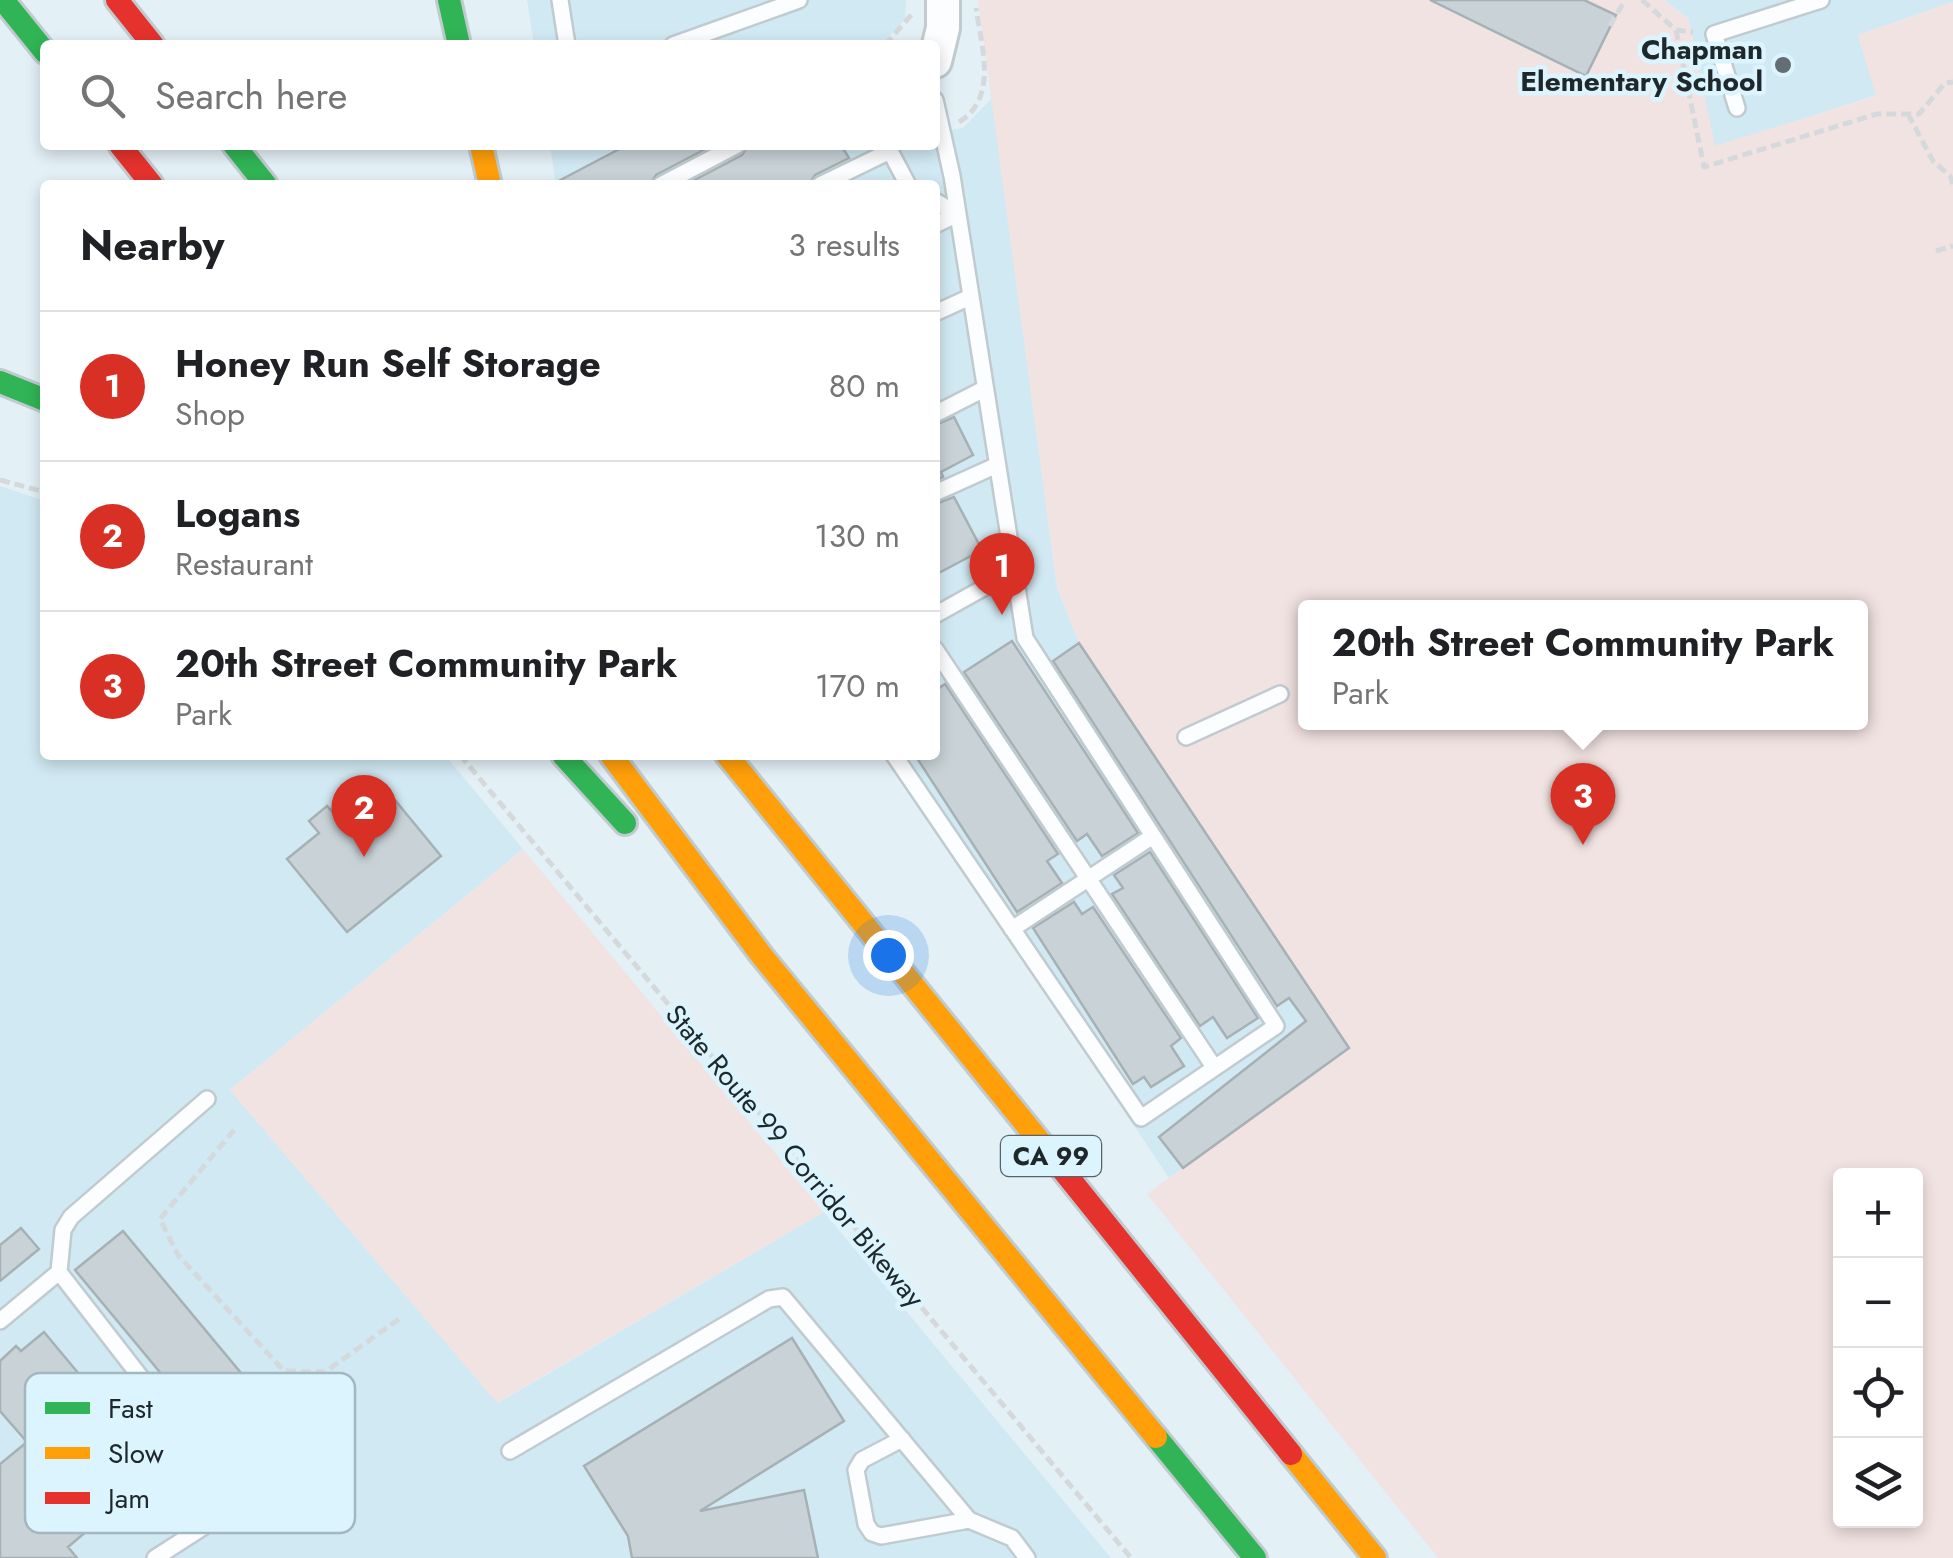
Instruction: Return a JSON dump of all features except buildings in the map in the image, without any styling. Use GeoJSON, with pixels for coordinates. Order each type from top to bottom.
{"type":"FeatureCollection","features":[{"type":"Feature","properties":{"kind":"highway"},"geometry":{"type":"LineString","coordinates":[[4,0],[40,46]]}},
{"type":"Feature","properties":{"kind":"highway"},"geometry":{"type":"LineString","coordinates":[[116,0],[149,40]]}},
{"type":"Feature","properties":{"kind":"highway"},"geometry":{"type":"LineString","coordinates":[[449,0],[458,40]]}},
{"type":"Feature","properties":{"kind":"highway"},"geometry":{"type":"LineString","coordinates":[[124,150],[148,180]]}},
{"type":"Feature","properties":{"kind":"highway"},"geometry":{"type":"LineString","coordinates":[[238,150],[262,180]]}},
{"type":"Feature","properties":{"kind":"highway"},"geometry":{"type":"LineString","coordinates":[[482,150],[489,180]]}},
{"type":"Feature","properties":{"kind":"highway"},"geometry":{"type":"LineString","coordinates":[[0,382],[40,398]]}},
{"type":"Feature","properties":{"kind":"highway"},"geometry":{"type":"LineString","coordinates":[[568,760],[762,956]]}},
{"type":"Feature","properties":{"kind":"highway"},"geometry":{"type":"LineString","coordinates":[[615,760],[762,956],[1254,1558]]}},
{"type":"Feature","properties":{"kind":"highway","name":"CA 99"},"geometry":{"type":"LineString","coordinates":[[731,760],[1375,1558]]}},
{"type":"Feature","properties":{"kind":"highway"},"geometry":{"type":"LineString","coordinates":[[866,888],[915,988]]}},
{"type":"Feature","properties":{"kind":"street"},"geometry":{"type":"LineString","coordinates":[[928,4],[932,40]]}},
{"type":"Feature","properties":{"kind":"lane"},"geometry":{"type":"LineString","coordinates":[[560,0],[566,40]]}},
{"type":"Feature","properties":{"kind":"lane"},"geometry":{"type":"LineString","coordinates":[[687,40],[799,0]]}},
{"type":"Feature","properties":{"kind":"lane"},"geometry":{"type":"LineString","coordinates":[[1737,108],[1714,34],[1821,0]]}},
{"type":"Feature","properties":{"kind":"lane"},"geometry":{"type":"LineString","coordinates":[[897,760],[1141,1118],[1276,1026],[1025,638],[940,123]]}},
{"type":"Feature","properties":{"kind":"lane"},"geometry":{"type":"LineString","coordinates":[[670,180],[728,150]]}},
{"type":"Feature","properties":{"kind":"lane"},"geometry":{"type":"LineString","coordinates":[[829,180],[884,150]]}},
{"type":"Feature","properties":{"kind":"lane"},"geometry":{"type":"LineString","coordinates":[[889,150],[905,180]]}},
{"type":"Feature","properties":{"kind":"lane"},"geometry":{"type":"LineString","coordinates":[[940,204],[957,214]]}},
{"type":"Feature","properties":{"kind":"lane"},"geometry":{"type":"LineString","coordinates":[[940,222],[957,214]]}},
{"type":"Feature","properties":{"kind":"lane"},"geometry":{"type":"LineString","coordinates":[[940,311],[970,297]]}},
{"type":"Feature","properties":{"kind":"lane"},"geometry":{"type":"LineString","coordinates":[[940,411],[984,389]]}},
{"type":"Feature","properties":{"kind":"lane"},"geometry":{"type":"LineString","coordinates":[[940,492],[995,466]]}},
{"type":"Feature","properties":{"kind":"lane"},"geometry":{"type":"LineString","coordinates":[[940,612],[1012,572]]}},
{"type":"Feature","properties":{"kind":"lane"},"geometry":{"type":"LineString","coordinates":[[940,657],[1214,1067]]}},
{"type":"Feature","properties":{"kind":"lane"},"geometry":{"type":"LineString","coordinates":[[1186,737],[1280,694]]}},
{"type":"Feature","properties":{"kind":"lane"},"geometry":{"type":"LineString","coordinates":[[1012,929],[1153,836]]}},
{"type":"Feature","properties":{"kind":"lane"},"geometry":{"type":"LineString","coordinates":[[137,1373],[59,1272],[63,1230],[71,1217],[207,1100]]}},
{"type":"Feature","properties":{"kind":"lane"},"geometry":{"type":"LineString","coordinates":[[0,1321],[59,1272]]}},
{"type":"Feature","properties":{"kind":"lane"},"geometry":{"type":"LineString","coordinates":[[510,1451],[768,1299],[782,1297],[969,1520],[1012,1538],[1027,1558]]}},
{"type":"Feature","properties":{"kind":"lane"},"geometry":{"type":"LineString","coordinates":[[902,1439],[862,1460],[856,1470],[866,1524],[872,1533],[881,1536],[969,1520]]}},
{"type":"Feature","properties":{"kind":"lane"},"geometry":{"type":"LineString","coordinates":[[155,1558],[194,1533]]}},
{"type":"Feature","properties":{"kind":"path"},"geometry":{"type":"LineString","coordinates":[[941,128],[966,117],[983,91],[974,0]]}},
{"type":"Feature","properties":{"kind":"path"},"geometry":{"type":"LineString","coordinates":[[1610,26],[1625,0]]}},
{"type":"Feature","properties":{"kind":"path"},"geometry":{"type":"LineString","coordinates":[[1642,0],[1676,30],[1704,167],[1877,114],[1918,114],[1945,83],[1953,82]]}},
{"type":"Feature","properties":{"kind":"path"},"geometry":{"type":"LineString","coordinates":[[890,40],[928,4]]}},
{"type":"Feature","properties":{"kind":"path"},"geometry":{"type":"LineString","coordinates":[[1908,114],[1934,161],[1953,184]]}},
{"type":"Feature","properties":{"kind":"path"},"geometry":{"type":"LineString","coordinates":[[1936,250],[1953,246]]}},
{"type":"Feature","properties":{"kind":"path"},"geometry":{"type":"LineString","coordinates":[[0,480],[40,491]]}},
{"type":"Feature","properties":{"kind":"path","name":"State Route 99 Corridor Bikeway"},"geometry":{"type":"LineString","coordinates":[[464,760],[1131,1558]]}},
{"type":"Feature","properties":{"kind":"path"},"geometry":{"type":"LineString","coordinates":[[234,1130],[160,1219],[178,1255],[284,1371],[325,1372],[399,1319]]}},
{"type":"Feature","properties":{"kind":"shaded area"},"geometry":{"type":"Polygon","coordinates":[[[527,0],[906,2],[905,19],[886,40],[533,40],[527,0]]]}},
{"type":"Feature","properties":{"kind":"shaded area"},"geometry":{"type":"Polygon","coordinates":[[[978,0],[1664,0],[1688,18],[1715,146],[1876,96],[1858,35],[1953,2],[1953,1558],[1438,1558],[1147,1194],[1348,1047],[1079,643],[1057,587],[978,0]]]}},
{"type":"Feature","properties":{"kind":"shaded area","name":"Chapman Elementary School"},"geometry":{"type":"Polygon","coordinates":[[[1664,0],[1953,2],[1858,35],[1877,95],[1715,147],[1688,18],[1664,0]]]}},
{"type":"Feature","properties":{"kind":"shaded area"},"geometry":{"type":"Polygon","coordinates":[[[992,98],[1057,588],[1079,643],[1349,1048],[1169,1178],[889,760],[940,760],[940,180],[555,180],[551,150],[940,150],[940,132],[963,128],[992,98]]]}},
{"type":"Feature","properties":{"kind":"shaded area"},"geometry":{"type":"Polygon","coordinates":[[[0,486],[40,499],[40,760],[449,760],[523,849],[230,1090],[498,1403],[824,1212],[1111,1558],[0,1558],[0,486]]]}},
{"type":"Feature","properties":{"kind":"shaded area"},"geometry":{"type":"Polygon","coordinates":[[[523,849],[824,1212],[497,1403],[230,1090],[523,849]]]}},
{"type":"Feature","properties":{"kind":"traffic: fast"},"geometry":{"type":"LineString","coordinates":[[3,0],[40,46]]}},
{"type":"Feature","properties":{"kind":"traffic: fast"},"geometry":{"type":"LineString","coordinates":[[449,0],[458,40]]}},
{"type":"Feature","properties":{"kind":"traffic: fast"},"geometry":{"type":"LineString","coordinates":[[238,150],[262,180]]}},
{"type":"Feature","properties":{"kind":"traffic: fast"},"geometry":{"type":"LineString","coordinates":[[0,382],[40,398]]}},
{"type":"Feature","properties":{"kind":"traffic: fast"},"geometry":{"type":"LineString","coordinates":[[568,760],[625,823]]}},
{"type":"Feature","properties":{"kind":"traffic: fast"},"geometry":{"type":"LineString","coordinates":[[1156,1437],[1255,1558]]}},
{"type":"Feature","properties":{"kind":"traffic: slow"},"geometry":{"type":"LineString","coordinates":[[482,150],[489,180]]}},
{"type":"Feature","properties":{"kind":"traffic: slow"},"geometry":{"type":"LineString","coordinates":[[615,760],[762,956],[1156,1437]]}},
{"type":"Feature","properties":{"kind":"traffic: slow"},"geometry":{"type":"LineString","coordinates":[[731,760],[1045,1148]]}},
{"type":"Feature","properties":{"kind":"traffic: slow"},"geometry":{"type":"LineString","coordinates":[[1291,1454],[1375,1558]]}},
{"type":"Feature","properties":{"kind":"traffic: jam"},"geometry":{"type":"LineString","coordinates":[[117,0],[149,40]]}},
{"type":"Feature","properties":{"kind":"traffic: jam"},"geometry":{"type":"LineString","coordinates":[[124,150],[148,180]]}},
{"type":"Feature","properties":{"kind":"traffic: jam"},"geometry":{"type":"LineString","coordinates":[[1045,1148],[1291,1454]]}},
{"type":"Feature","properties":{"kind":"place","name":"Chapman Elementary School"},"geometry":{"type":"Point","coordinates":[1783,65]}},
{"type":"Feature","properties":{"kind":"place","name":"Honey Run Self Storage"},"geometry":{"type":"Point","coordinates":[1002,615]}},
{"type":"Feature","properties":{"kind":"place","name":"20th Street Community Park"},"geometry":{"type":"Point","coordinates":[1583,845]}},
{"type":"Feature","properties":{"kind":"place","name":"Logans"},"geometry":{"type":"Point","coordinates":[364,857]}}]}
